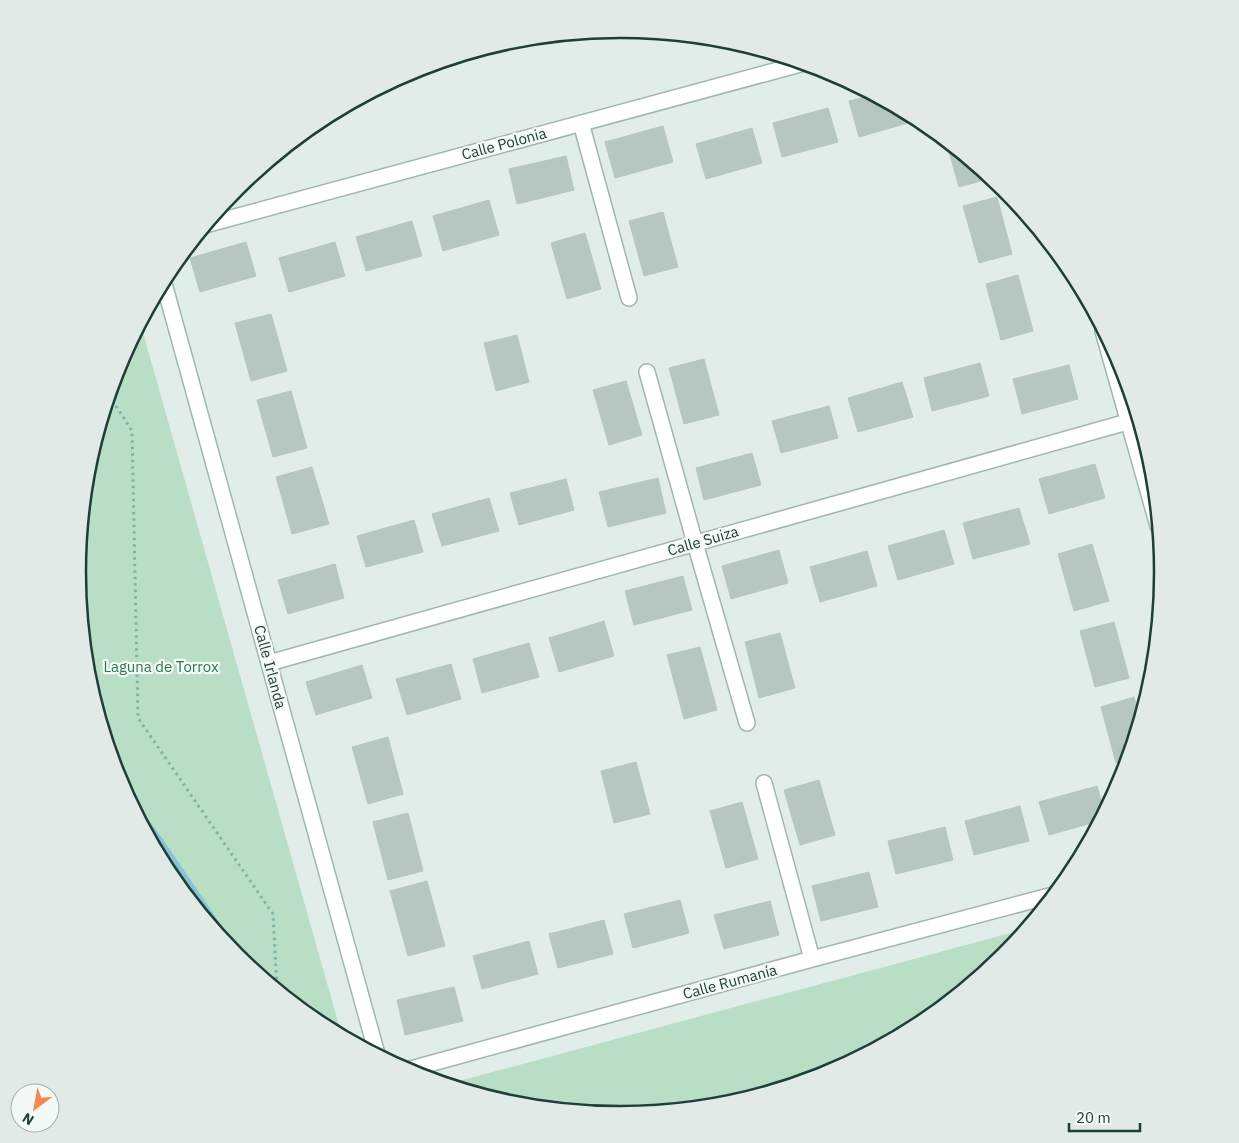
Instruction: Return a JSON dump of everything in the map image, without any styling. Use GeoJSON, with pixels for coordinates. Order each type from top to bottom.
{"type":"FeatureCollection","features":[{"type":"Feature","properties":{"kind":"street","name":"Calle Polonia"},"geometry":{"type":"LineString","coordinates":[[215,222],[792,66]]}},
{"type":"Feature","properties":{"kind":"street"},"geometry":{"type":"LineString","coordinates":[[581,123],[630,298]]}},
{"type":"Feature","properties":{"kind":"street","name":"Calle Irlanda"},"geometry":{"type":"LineString","coordinates":[[166,290],[375,1046]]}},
{"type":"Feature","properties":{"kind":"street"},"geometry":{"type":"LineString","coordinates":[[647,372],[747,723]]}},
{"type":"Feature","properties":{"kind":"street","name":"Calle Suiza"},"geometry":{"type":"LineString","coordinates":[[269,662],[1131,421]]}},
{"type":"Feature","properties":{"kind":"street"},"geometry":{"type":"LineString","coordinates":[[764,783],[812,959]]}},
{"type":"Feature","properties":{"kind":"street","name":"Calle Rumanía"},"geometry":{"type":"LineString","coordinates":[[419,1067],[1042,898]]}},
{"type":"Feature","properties":{"kind":"path"},"geometry":{"type":"LineString","coordinates":[[113,402],[132,431],[138,718],[273,914],[277,981]]}},
{"type":"Feature","properties":{"kind":"green space","name":"Laguna de Torrox"},"geometry":{"type":"Polygon","coordinates":[[[143,332],[339,1026],[294,995],[267,973],[218,924],[196,897],[175,868],[141,808],[126,776],[104,710],[90,641],[87,606],[85,572],[90,502],[104,433],[114,400],[126,367],[143,332]]]}},
{"type":"Feature","properties":{"kind":"green space"},"geometry":{"type":"Polygon","coordinates":[[[1013,932],[972,973],[916,1016],[856,1050],[824,1065],[758,1087],[689,1101],[620,1106],[550,1101],[515,1095],[460,1081],[1013,932]]]}},
{"type":"Feature","properties":{"kind":"water"},"geometry":{"type":"Polygon","coordinates":[[[145,815],[162,838],[222,928],[175,868],[145,815]]]}},
{"type":"Feature","properties":{"kind":"building"},"geometry":{"type":"Polygon","coordinates":[[[864,97],[909,123],[859,137],[849,101],[864,97]]]}},
{"type":"Feature","properties":{"kind":"building"},"geometry":{"type":"Polygon","coordinates":[[[828,108],[838,142],[782,157],[773,123],[828,108]]]}},
{"type":"Feature","properties":{"kind":"building"},"geometry":{"type":"Polygon","coordinates":[[[663,126],[673,162],[615,178],[605,142],[663,126]]]}},
{"type":"Feature","properties":{"kind":"building"},"geometry":{"type":"Polygon","coordinates":[[[752,128],[762,163],[706,179],[696,144],[752,128]]]}},
{"type":"Feature","properties":{"kind":"building"},"geometry":{"type":"Polygon","coordinates":[[[949,151],[983,180],[959,187],[949,151]]]}},
{"type":"Feature","properties":{"kind":"building"},"geometry":{"type":"Polygon","coordinates":[[[566,156],[574,190],[517,204],[509,169],[566,156]]]}},
{"type":"Feature","properties":{"kind":"building"},"geometry":{"type":"Polygon","coordinates":[[[997,197],[1012,254],[979,263],[963,206],[997,197]]]}},
{"type":"Feature","properties":{"kind":"building"},"geometry":{"type":"Polygon","coordinates":[[[489,200],[499,235],[443,251],[433,216],[489,200]]]}},
{"type":"Feature","properties":{"kind":"building"},"geometry":{"type":"Polygon","coordinates":[[[663,212],[678,267],[644,276],[629,221],[663,212]]]}},
{"type":"Feature","properties":{"kind":"building"},"geometry":{"type":"Polygon","coordinates":[[[412,221],[422,256],[366,271],[356,237],[412,221]]]}},
{"type":"Feature","properties":{"kind":"building"},"geometry":{"type":"Polygon","coordinates":[[[585,233],[601,289],[567,299],[551,243],[585,233]]]}},
{"type":"Feature","properties":{"kind":"building"},"geometry":{"type":"Polygon","coordinates":[[[246,242],[256,276],[200,292],[190,258],[246,242]]]}},
{"type":"Feature","properties":{"kind":"building"},"geometry":{"type":"Polygon","coordinates":[[[335,242],[345,276],[289,292],[279,258],[335,242]]]}},
{"type":"Feature","properties":{"kind":"building"},"geometry":{"type":"Polygon","coordinates":[[[1018,275],[1033,331],[1001,340],[986,284],[1018,275]]]}},
{"type":"Feature","properties":{"kind":"building"},"geometry":{"type":"Polygon","coordinates":[[[271,314],[287,371],[251,381],[235,323],[271,314]]]}},
{"type":"Feature","properties":{"kind":"building"},"geometry":{"type":"Polygon","coordinates":[[[517,335],[529,382],[496,391],[484,343],[517,335]]]}},
{"type":"Feature","properties":{"kind":"building"},"geometry":{"type":"Polygon","coordinates":[[[704,359],[719,415],[684,424],[669,368],[704,359]]]}},
{"type":"Feature","properties":{"kind":"building"},"geometry":{"type":"Polygon","coordinates":[[[980,363],[989,396],[932,411],[924,378],[980,363]]]}},
{"type":"Feature","properties":{"kind":"building"},"geometry":{"type":"Polygon","coordinates":[[[1069,365],[1078,399],[1022,414],[1013,379],[1069,365]]]}},
{"type":"Feature","properties":{"kind":"building"},"geometry":{"type":"Polygon","coordinates":[[[626,381],[642,435],[609,445],[593,390],[626,381]]]}},
{"type":"Feature","properties":{"kind":"building"},"geometry":{"type":"Polygon","coordinates":[[[902,382],[913,417],[858,432],[848,398],[902,382]]]}},
{"type":"Feature","properties":{"kind":"building"},"geometry":{"type":"Polygon","coordinates":[[[291,391],[307,448],[273,457],[257,400],[291,391]]]}},
{"type":"Feature","properties":{"kind":"building"},"geometry":{"type":"Polygon","coordinates":[[[829,406],[838,438],[781,453],[772,421],[829,406]]]}},
{"type":"Feature","properties":{"kind":"building"},"geometry":{"type":"Polygon","coordinates":[[[752,453],[761,485],[704,500],[696,468],[752,453]]]}},
{"type":"Feature","properties":{"kind":"building"},"geometry":{"type":"Polygon","coordinates":[[[1095,464],[1105,498],[1049,514],[1039,479],[1095,464]]]}},
{"type":"Feature","properties":{"kind":"building"},"geometry":{"type":"Polygon","coordinates":[[[312,467],[329,524],[292,534],[276,477],[312,467]]]}},
{"type":"Feature","properties":{"kind":"building"},"geometry":{"type":"Polygon","coordinates":[[[658,478],[666,513],[608,527],[599,492],[658,478]]]}},
{"type":"Feature","properties":{"kind":"building"},"geometry":{"type":"Polygon","coordinates":[[[566,479],[574,510],[519,525],[510,493],[566,479]]]}},
{"type":"Feature","properties":{"kind":"building"},"geometry":{"type":"Polygon","coordinates":[[[489,498],[499,531],[442,546],[432,514],[489,498]]]}},
{"type":"Feature","properties":{"kind":"building"},"geometry":{"type":"Polygon","coordinates":[[[1019,508],[1030,544],[973,559],[963,523],[1019,508]]]}},
{"type":"Feature","properties":{"kind":"building"},"geometry":{"type":"Polygon","coordinates":[[[414,520],[423,552],[366,567],[357,536],[414,520]]]}},
{"type":"Feature","properties":{"kind":"building"},"geometry":{"type":"Polygon","coordinates":[[[944,530],[954,564],[898,580],[888,546],[944,530]]]}},
{"type":"Feature","properties":{"kind":"building"},"geometry":{"type":"Polygon","coordinates":[[[1092,544],[1109,601],[1074,611],[1058,554],[1092,544]]]}},
{"type":"Feature","properties":{"kind":"building"},"geometry":{"type":"Polygon","coordinates":[[[779,550],[788,583],[731,599],[722,566],[779,550]]]}},
{"type":"Feature","properties":{"kind":"building"},"geometry":{"type":"Polygon","coordinates":[[[867,551],[877,586],[820,602],[810,567],[867,551]]]}},
{"type":"Feature","properties":{"kind":"building"},"geometry":{"type":"Polygon","coordinates":[[[335,564],[344,598],[288,614],[278,580],[335,564]]]}},
{"type":"Feature","properties":{"kind":"building"},"geometry":{"type":"Polygon","coordinates":[[[683,576],[692,610],[634,625],[625,591],[683,576]]]}},
{"type":"Feature","properties":{"kind":"building"},"geometry":{"type":"Polygon","coordinates":[[[604,621],[614,656],[559,672],[549,638],[604,621]]]}},
{"type":"Feature","properties":{"kind":"building"},"geometry":{"type":"Polygon","coordinates":[[[1114,622],[1129,678],[1095,687],[1080,631],[1114,622]]]}},
{"type":"Feature","properties":{"kind":"building"},"geometry":{"type":"Polygon","coordinates":[[[780,633],[795,688],[759,698],[745,642],[780,633]]]}},
{"type":"Feature","properties":{"kind":"building"},"geometry":{"type":"Polygon","coordinates":[[[529,643],[539,677],[482,693],[473,659],[529,643]]]}},
{"type":"Feature","properties":{"kind":"building"},"geometry":{"type":"Polygon","coordinates":[[[700,647],[717,710],[684,719],[667,655],[700,647]]]}},
{"type":"Feature","properties":{"kind":"building"},"geometry":{"type":"Polygon","coordinates":[[[451,664],[461,699],[407,715],[396,679],[451,664]]]}},
{"type":"Feature","properties":{"kind":"building"},"geometry":{"type":"Polygon","coordinates":[[[362,665],[372,698],[316,715],[306,682],[362,665]]]}},
{"type":"Feature","properties":{"kind":"building"},"geometry":{"type":"Polygon","coordinates":[[[1134,697],[1136,705],[1135,710],[1118,762],[1116,763],[1101,707],[1134,697]]]}},
{"type":"Feature","properties":{"kind":"building"},"geometry":{"type":"Polygon","coordinates":[[[388,737],[403,794],[368,804],[352,747],[388,737]]]}},
{"type":"Feature","properties":{"kind":"building"},"geometry":{"type":"Polygon","coordinates":[[[636,762],[650,814],[614,823],[601,771],[636,762]]]}},
{"type":"Feature","properties":{"kind":"building"},"geometry":{"type":"Polygon","coordinates":[[[819,780],[835,835],[800,845],[784,790],[819,780]]]}},
{"type":"Feature","properties":{"kind":"building"},"geometry":{"type":"Polygon","coordinates":[[[1097,786],[1101,801],[1090,824],[1049,835],[1039,802],[1097,786]]]}},
{"type":"Feature","properties":{"kind":"building"},"geometry":{"type":"Polygon","coordinates":[[[742,802],[758,859],[726,868],[710,811],[742,802]]]}},
{"type":"Feature","properties":{"kind":"building"},"geometry":{"type":"Polygon","coordinates":[[[1020,806],[1029,841],[974,855],[965,821],[1020,806]]]}},
{"type":"Feature","properties":{"kind":"building"},"geometry":{"type":"Polygon","coordinates":[[[408,813],[423,871],[388,880],[373,822],[408,813]]]}},
{"type":"Feature","properties":{"kind":"building"},"geometry":{"type":"Polygon","coordinates":[[[945,827],[953,860],[896,874],[888,841],[945,827]]]}},
{"type":"Feature","properties":{"kind":"building"},"geometry":{"type":"Polygon","coordinates":[[[869,872],[878,907],[821,921],[812,886],[869,872]]]}},
{"type":"Feature","properties":{"kind":"building"},"geometry":{"type":"Polygon","coordinates":[[[427,881],[445,946],[408,956],[390,891],[427,881]]]}},
{"type":"Feature","properties":{"kind":"building"},"geometry":{"type":"Polygon","coordinates":[[[680,900],[689,933],[633,948],[624,914],[680,900]]]}},
{"type":"Feature","properties":{"kind":"building"},"geometry":{"type":"Polygon","coordinates":[[[770,901],[779,935],[724,949],[714,915],[770,901]]]}},
{"type":"Feature","properties":{"kind":"building"},"geometry":{"type":"Polygon","coordinates":[[[604,920],[613,954],[558,968],[549,934],[604,920]]]}},
{"type":"Feature","properties":{"kind":"building"},"geometry":{"type":"Polygon","coordinates":[[[529,941],[538,974],[482,989],[473,956],[529,941]]]}},
{"type":"Feature","properties":{"kind":"building"},"geometry":{"type":"Polygon","coordinates":[[[454,987],[463,1021],[405,1035],[397,1000],[454,987]]]}}]}
